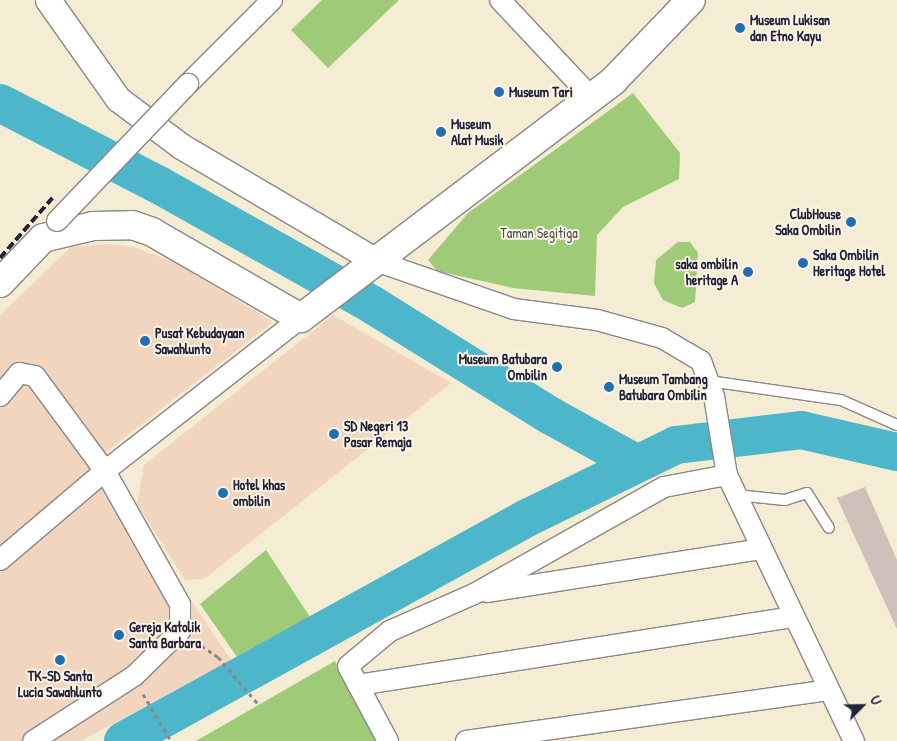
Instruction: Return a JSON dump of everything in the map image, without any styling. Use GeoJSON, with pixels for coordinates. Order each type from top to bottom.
{"type":"FeatureCollection","features":[{"type":"Feature","properties":{"kind":"main road"},"geometry":{"type":"LineString","coordinates":[[0,283],[50,230],[132,225],[152,232],[301,318],[635,62],[691,0]]}},
{"type":"Feature","properties":{"kind":"street"},"geometry":{"type":"LineString","coordinates":[[48,0],[118,99],[181,146],[376,261],[514,309],[597,320],[662,338],[701,361],[712,389],[726,469],[736,495],[854,741]]}},
{"type":"Feature","properties":{"kind":"street"},"geometry":{"type":"LineString","coordinates":[[50,230],[188,84],[272,0]]}},
{"type":"Feature","properties":{"kind":"street"},"geometry":{"type":"LineString","coordinates":[[500,0],[591,97]]}},
{"type":"Feature","properties":{"kind":"street"},"geometry":{"type":"LineString","coordinates":[[0,560],[105,470],[301,318]]}},
{"type":"Feature","properties":{"kind":"street"},"geometry":{"type":"LineString","coordinates":[[0,396],[19,373],[35,376],[105,470],[180,604],[180,631],[134,676],[34,741]]}},
{"type":"Feature","properties":{"kind":"street"},"geometry":{"type":"LineString","coordinates":[[388,741],[348,666],[355,655],[390,631],[474,594],[664,487],[726,469]]}},
{"type":"Feature","properties":{"kind":"street"},"geometry":{"type":"LineString","coordinates":[[474,594],[762,549]]}},
{"type":"Feature","properties":{"kind":"street"},"geometry":{"type":"LineString","coordinates":[[358,684],[794,617]]}},
{"type":"Feature","properties":{"kind":"street"},"geometry":{"type":"LineString","coordinates":[[466,741],[828,690]]}},
{"type":"Feature","properties":{"kind":"lane"},"geometry":{"type":"LineString","coordinates":[[712,389],[841,400],[897,425]]}},
{"type":"Feature","properties":{"kind":"lane"},"geometry":{"type":"LineString","coordinates":[[736,495],[785,500],[807,493],[829,528]]}},
{"type":"Feature","properties":{"kind":"path"},"geometry":{"type":"LineString","coordinates":[[180,631],[218,657],[259,705]]}},
{"type":"Feature","properties":{"kind":"path"},"geometry":{"type":"LineString","coordinates":[[147,702],[170,739]]}},
{"type":"Feature","properties":{"kind":"shaded area"},"geometry":{"type":"Polygon","coordinates":[[[108,244],[134,247],[178,264],[273,322],[97,459],[231,660],[81,741],[0,741],[0,315],[71,247],[108,244]]]}},
{"type":"Feature","properties":{"kind":"shaded area"},"geometry":{"type":"Polygon","coordinates":[[[333,315],[451,383],[204,579],[185,580],[137,504],[144,465],[333,315]]]}},
{"type":"Feature","properties":{"kind":"shaded area"},"geometry":{"type":"Polygon","coordinates":[[[865,487],[897,560],[897,629],[837,498],[865,487]]]}},
{"type":"Feature","properties":{"kind":"green space"},"geometry":{"type":"Polygon","coordinates":[[[322,0],[399,0],[328,68],[291,30],[322,0]]]}},
{"type":"Feature","properties":{"kind":"green space","name":"Taman Segitiga"},"geometry":{"type":"Polygon","coordinates":[[[633,93],[680,153],[679,179],[623,207],[597,235],[595,296],[513,288],[437,271],[428,260],[468,213],[633,93]]]}},
{"type":"Feature","properties":{"kind":"green space"},"geometry":{"type":"Polygon","coordinates":[[[678,242],[690,242],[698,253],[695,302],[682,308],[663,300],[654,283],[656,260],[678,242]]]}},
{"type":"Feature","properties":{"kind":"green space"},"geometry":{"type":"Polygon","coordinates":[[[266,550],[312,620],[237,657],[200,604],[266,550]]]}},
{"type":"Feature","properties":{"kind":"green space"},"geometry":{"type":"Polygon","coordinates":[[[335,661],[377,741],[196,741],[335,661]]]}},
{"type":"Feature","properties":{"kind":"waterway"},"geometry":{"type":"LineString","coordinates":[[0,103],[159,185],[371,304],[551,416],[634,462]]}},
{"type":"Feature","properties":{"kind":"waterway"},"geometry":{"type":"LineString","coordinates":[[123,741],[527,518],[676,445],[801,430],[897,452]]}},
{"type":"Feature","properties":{"kind":"railway"},"geometry":{"type":"LineString","coordinates":[[0,258],[54,196]]}},
{"type":"Feature","properties":{"kind":"place","name":"Museum Lukisan dan Etno Kayu"},"geometry":{"type":"Point","coordinates":[740,28]}},
{"type":"Feature","properties":{"kind":"place","name":"Museum Tari"},"geometry":{"type":"Point","coordinates":[499,92]}},
{"type":"Feature","properties":{"kind":"place","name":"Museum Alat Musik"},"geometry":{"type":"Point","coordinates":[441,132]}},
{"type":"Feature","properties":{"kind":"place","name":"ClubHouse Saka Ombilin"},"geometry":{"type":"Point","coordinates":[851,222]}},
{"type":"Feature","properties":{"kind":"place","name":"Saka Ombilin Heritage Hotel"},"geometry":{"type":"Point","coordinates":[803,263]}},
{"type":"Feature","properties":{"kind":"place","name":"saka ombilin heritage A"},"geometry":{"type":"Point","coordinates":[748,272]}},
{"type":"Feature","properties":{"kind":"place","name":"Pusat Kebudayaan Sawahlunto"},"geometry":{"type":"Point","coordinates":[145,341]}},
{"type":"Feature","properties":{"kind":"place","name":"Museum Batubara Ombilin"},"geometry":{"type":"Point","coordinates":[557,367]}},
{"type":"Feature","properties":{"kind":"place","name":"Museum Tambang Batubara Ombilin"},"geometry":{"type":"Point","coordinates":[609,387]}},
{"type":"Feature","properties":{"kind":"place","name":"SD Negeri 13 Pasar Remaja"},"geometry":{"type":"Point","coordinates":[334,434]}},
{"type":"Feature","properties":{"kind":"place","name":"Hotel khas ombilin"},"geometry":{"type":"Point","coordinates":[223,493]}},
{"type":"Feature","properties":{"kind":"place","name":"Gereja Katolik Santa Barbara"},"geometry":{"type":"Point","coordinates":[119,635]}},
{"type":"Feature","properties":{"kind":"place","name":"TK-SD Santa Lucia Sawahlunto"},"geometry":{"type":"Point","coordinates":[60,660]}}]}
